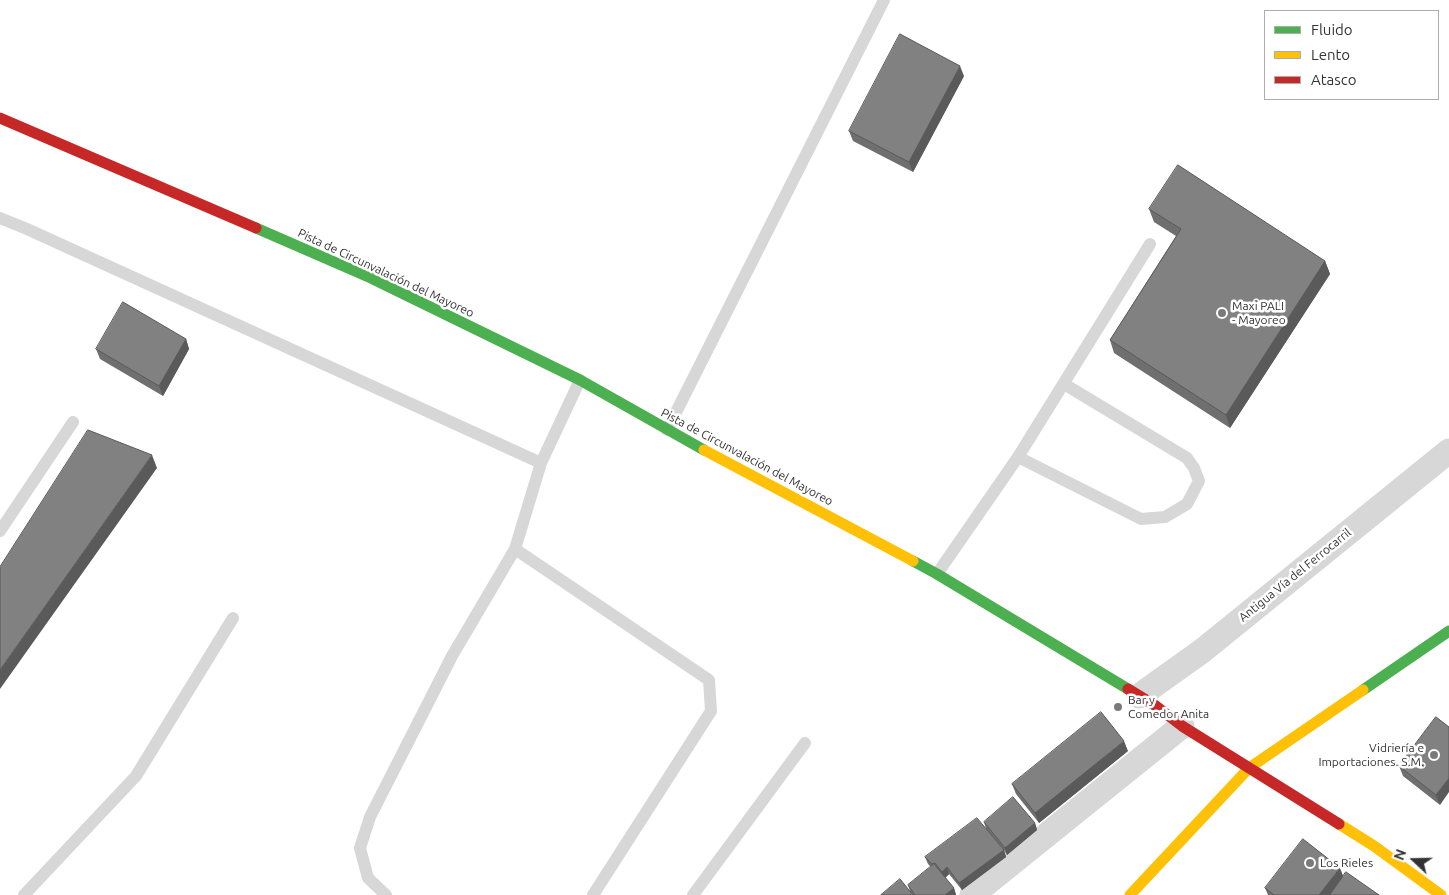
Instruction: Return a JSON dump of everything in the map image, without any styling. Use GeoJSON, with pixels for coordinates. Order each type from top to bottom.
{"type":"FeatureCollection","features":[{"type":"Feature","properties":{"kind":"main road","name":"Pista de Circunvalación del Mayoreo"},"geometry":{"type":"LineString","coordinates":[[0,118],[371,278],[580,380],[667,430],[937,574],[1156,706],[1182,726],[1374,846],[1426,891]]}},
{"type":"Feature","properties":{"kind":"main road"},"geometry":{"type":"LineString","coordinates":[[1130,895],[1249,768],[1449,631]]}},
{"type":"Feature","properties":{"kind":"street","name":"Antigua Vía del Ferrocarril"},"geometry":{"type":"LineString","coordinates":[[1139,696],[1202,651],[1449,451]]}},
{"type":"Feature","properties":{"kind":"street"},"geometry":{"type":"LineString","coordinates":[[972,895],[1182,726]]}},
{"type":"Feature","properties":{"kind":"lane"},"geometry":{"type":"LineString","coordinates":[[667,430],[884,0]]}},
{"type":"Feature","properties":{"kind":"lane"},"geometry":{"type":"LineString","coordinates":[[0,218],[541,463]]}},
{"type":"Feature","properties":{"kind":"lane"},"geometry":{"type":"LineString","coordinates":[[937,574],[1018,457],[1150,244]]}},
{"type":"Feature","properties":{"kind":"lane"},"geometry":{"type":"LineString","coordinates":[[386,895],[368,878],[360,848],[370,818],[452,656],[515,549],[541,463],[580,380]]}},
{"type":"Feature","properties":{"kind":"lane"},"geometry":{"type":"LineString","coordinates":[[1018,457],[1141,519],[1165,517],[1187,504],[1198,481],[1194,468],[1188,458],[1064,384]]}},
{"type":"Feature","properties":{"kind":"lane"},"geometry":{"type":"LineString","coordinates":[[0,531],[73,422]]}},
{"type":"Feature","properties":{"kind":"lane"},"geometry":{"type":"LineString","coordinates":[[515,549],[709,680],[711,711],[593,895]]}},
{"type":"Feature","properties":{"kind":"lane"},"geometry":{"type":"LineString","coordinates":[[24,895],[136,776],[233,618]]}},
{"type":"Feature","properties":{"kind":"lane"},"geometry":{"type":"LineString","coordinates":[[693,895],[805,743]]}},
{"type":"Feature","properties":{"kind":"building"},"geometry":{"type":"Polygon","coordinates":[[[900,34],[960,66],[909,162],[849,131],[900,34]]]}},
{"type":"Feature","properties":{"kind":"building","name":"Maxi PALI - Mayoreo"},"geometry":{"type":"Polygon","coordinates":[[[1178,165],[1325,261],[1226,415],[1110,340],[1181,229],[1149,209],[1178,165]]]}},
{"type":"Feature","properties":{"kind":"building"},"geometry":{"type":"Polygon","coordinates":[[[123,302],[186,339],[159,386],[96,349],[123,302]]]}},
{"type":"Feature","properties":{"kind":"building"},"geometry":{"type":"Polygon","coordinates":[[[88,430],[152,455],[0,670],[0,567],[88,430]]]}},
{"type":"Feature","properties":{"kind":"building"},"geometry":{"type":"Polygon","coordinates":[[[1101,712],[1124,741],[1035,813],[1012,784],[1101,712]]]}},
{"type":"Feature","properties":{"kind":"building","name":"Vidriería e Importaciones. S.M."},"geometry":{"type":"Polygon","coordinates":[[[1436,717],[1449,727],[1449,778],[1436,795],[1399,766],[1436,717]]]}},
{"type":"Feature","properties":{"kind":"building"},"geometry":{"type":"Polygon","coordinates":[[[1013,797],[1035,823],[1005,848],[984,822],[1013,797]]]}},
{"type":"Feature","properties":{"kind":"building"},"geometry":{"type":"Polygon","coordinates":[[[977,818],[1004,850],[959,883],[947,867],[942,872],[935,863],[932,864],[925,857],[977,818]]]}},
{"type":"Feature","properties":{"kind":"building","name":"Los Rieles"},"geometry":{"type":"Polygon","coordinates":[[[1303,839],[1340,868],[1319,895],[1274,895],[1265,888],[1303,839]]]}},
{"type":"Feature","properties":{"kind":"building"},"geometry":{"type":"Polygon","coordinates":[[[934,864],[954,888],[945,895],[915,895],[908,885],[934,864]]]}},
{"type":"Feature","properties":{"kind":"building"},"geometry":{"type":"Polygon","coordinates":[[[1346,872],[1379,895],[1330,895],[1346,872]]]}},
{"type":"Feature","properties":{"kind":"building"},"geometry":{"type":"Polygon","coordinates":[[[900,879],[913,895],[881,895],[900,879]]]}},
{"type":"Feature","properties":{"kind":"traffic: fast"},"geometry":{"type":"LineString","coordinates":[[256,228],[371,278],[580,380],[704,450]]}},
{"type":"Feature","properties":{"kind":"traffic: fast"},"geometry":{"type":"LineString","coordinates":[[913,561],[1128,689]]}},
{"type":"Feature","properties":{"kind":"traffic: fast"},"geometry":{"type":"LineString","coordinates":[[1363,690],[1449,631]]}},
{"type":"Feature","properties":{"kind":"traffic: slow"},"geometry":{"type":"LineString","coordinates":[[704,450],[913,561]]}},
{"type":"Feature","properties":{"kind":"traffic: slow"},"geometry":{"type":"LineString","coordinates":[[1130,895],[1249,768],[1363,690]]}},
{"type":"Feature","properties":{"kind":"traffic: slow"},"geometry":{"type":"LineString","coordinates":[[1339,824],[1374,846],[1441,895]]}},
{"type":"Feature","properties":{"kind":"traffic: jam"},"geometry":{"type":"LineString","coordinates":[[0,118],[256,228]]}},
{"type":"Feature","properties":{"kind":"traffic: jam"},"geometry":{"type":"LineString","coordinates":[[1128,689],[1156,706],[1182,726],[1339,824]]}},
{"type":"Feature","properties":{"kind":"place","name":"Maxi PALI - Mayoreo"},"geometry":{"type":"Point","coordinates":[1222,313]}},
{"type":"Feature","properties":{"kind":"place","name":"Bar y Comedor Anita"},"geometry":{"type":"Point","coordinates":[1118,707]}},
{"type":"Feature","properties":{"kind":"place","name":"Vidriería e Importaciones. S.M."},"geometry":{"type":"Point","coordinates":[1434,755]}},
{"type":"Feature","properties":{"kind":"place","name":"Los Rieles"},"geometry":{"type":"Point","coordinates":[1310,863]}}]}
